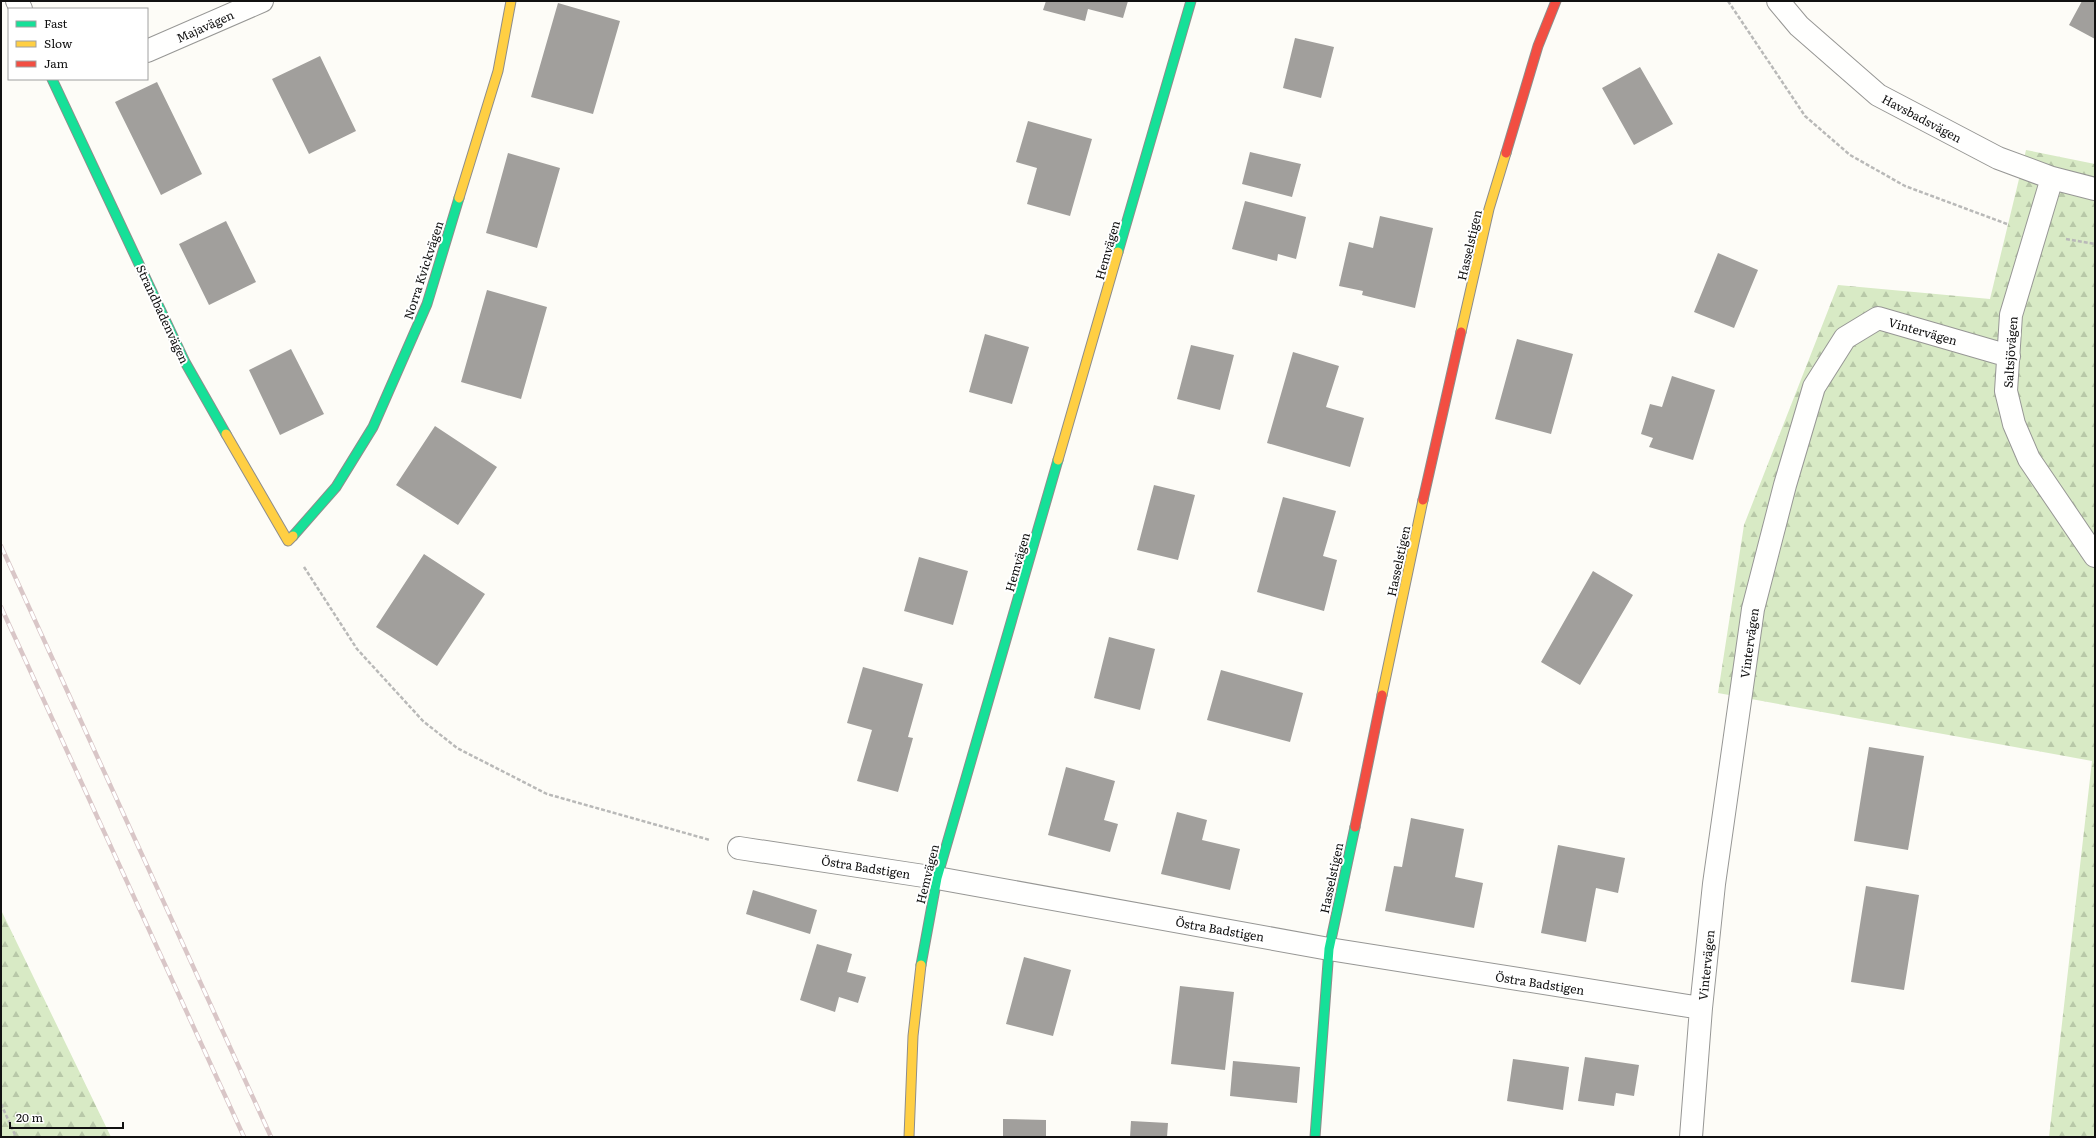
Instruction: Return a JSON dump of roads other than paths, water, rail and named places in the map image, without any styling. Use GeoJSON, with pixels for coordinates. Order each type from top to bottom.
{"type":"FeatureCollection","features":[{"type":"Feature","properties":{"kind":"street","name":"Majavägen"},"geometry":{"type":"LineString","coordinates":[[148,51],[262,1]]}},
{"type":"Feature","properties":{"kind":"street","name":"Norra Kvickvägen"},"geometry":{"type":"LineString","coordinates":[[288,541],[336,487],[373,427],[427,304],[498,70],[511,1]]}},
{"type":"Feature","properties":{"kind":"street","name":"Hemvägen"},"geometry":{"type":"LineString","coordinates":[[909,1137],[913,1036],[923,951],[937,878],[1191,1]]}},
{"type":"Feature","properties":{"kind":"street","name":"Hasselstigen"},"geometry":{"type":"LineString","coordinates":[[1315,1137],[1329,949],[1430,468],[1489,209],[1538,46],[1556,1]]}},
{"type":"Feature","properties":{"kind":"street","name":"Havsbadsvägen"},"geometry":{"type":"LineString","coordinates":[[1778,1],[1798,26],[1878,95],[1998,158],[2052,178],[2095,189]]}},
{"type":"Feature","properties":{"kind":"street","name":"Strandbadenvägen"},"geometry":{"type":"LineString","coordinates":[[57,80],[185,362],[288,541]]}},
{"type":"Feature","properties":{"kind":"street","name":"Saltsjövägen"},"geometry":{"type":"LineString","coordinates":[[2052,178],[2011,315],[2006,391],[2017,431],[2029,459],[2095,556]]}},
{"type":"Feature","properties":{"kind":"street","name":"Vintervägen"},"geometry":{"type":"LineString","coordinates":[[1691,1137],[1701,1008],[1714,884],[1753,609],[1785,484],[1814,386],[1845,338],[1878,318],[2009,356]]}},
{"type":"Feature","properties":{"kind":"street","name":"Östra Badstigen"},"geometry":{"type":"LineString","coordinates":[[740,848],[937,878],[1329,949],[1701,1008]]}},
{"type":"Feature","properties":{"kind":"railway"},"geometry":{"type":"LineString","coordinates":[[1,546],[271,1137]]}},
{"type":"Feature","properties":{"kind":"railway"},"geometry":{"type":"LineString","coordinates":[[1,607],[244,1137]]}}]}
